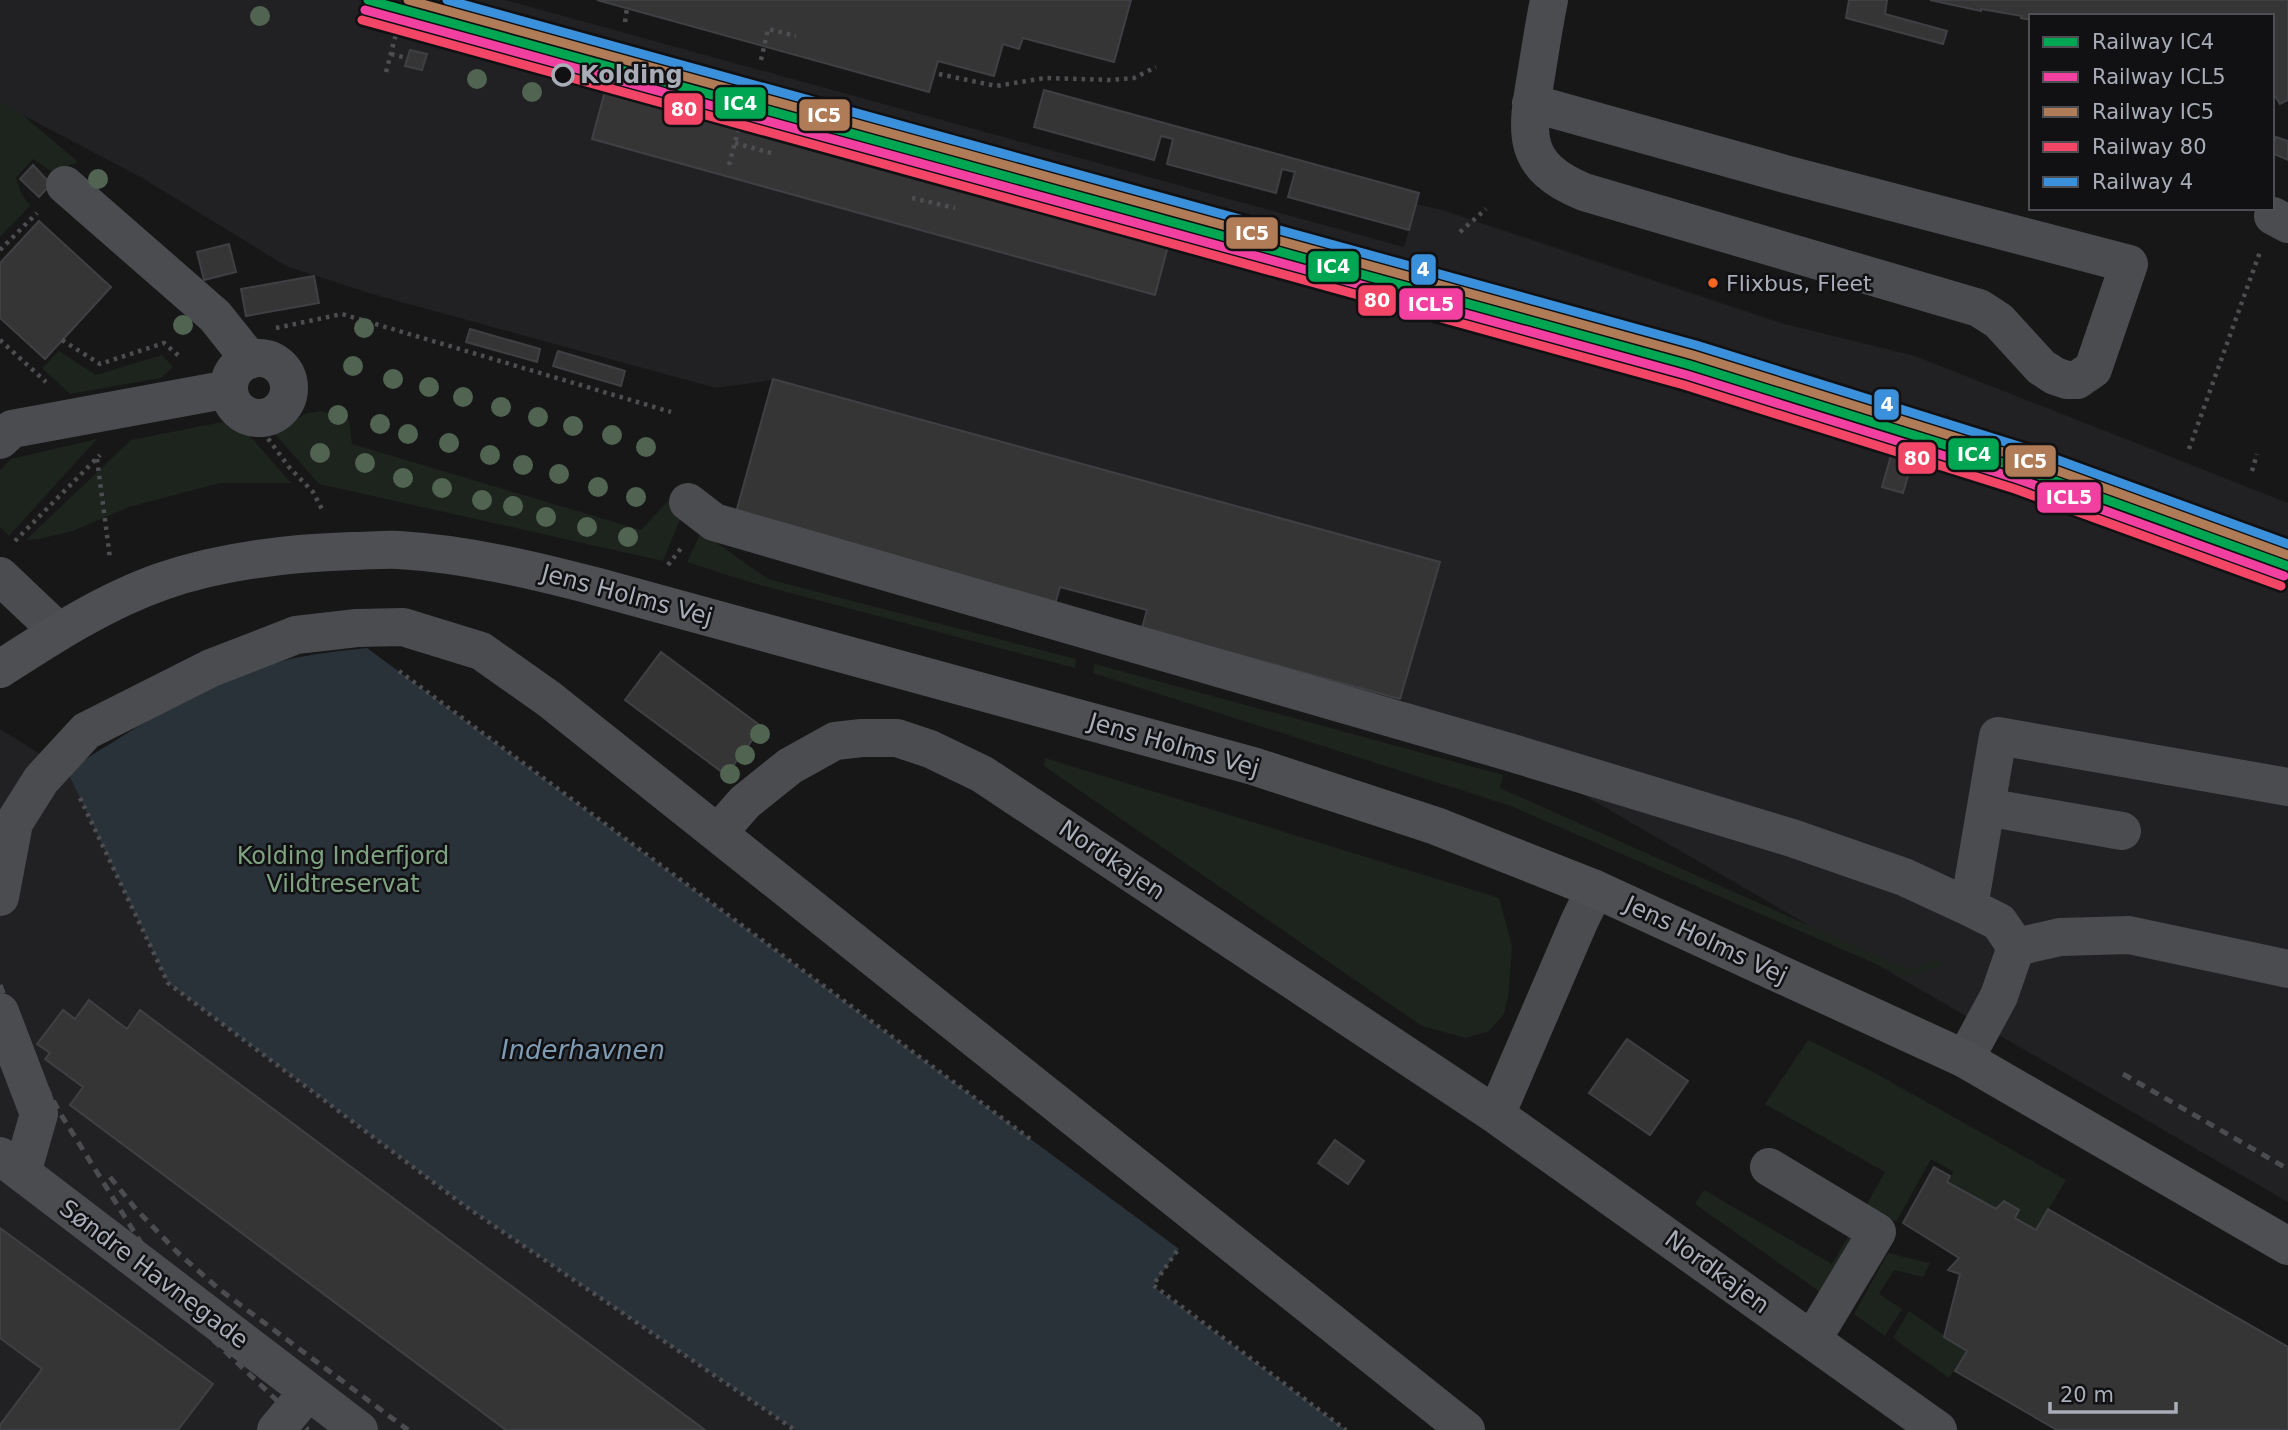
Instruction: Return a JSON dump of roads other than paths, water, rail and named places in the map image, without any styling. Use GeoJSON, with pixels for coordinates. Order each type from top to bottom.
{"type":"FeatureCollection","features":[{"type":"Feature","properties":{"kind":"main road","name":"Jens Holms Vej"},"geometry":{"type":"LineString","coordinates":[[0,669],[58,631],[162,581],[230,562],[306,553],[399,550],[511,565],[641,598],[1253,766],[1436,826],[1595,890],[1965,1059],[2288,1246]]}},
{"type":"Feature","properties":{"kind":"street"},"geometry":{"type":"LineString","coordinates":[[1531,103],[1785,174],[2129,264],[2093,369],[2077,380],[2055,376],[2041,367],[1999,321],[1979,308],[1570,187],[1556,179],[1545,167],[1531,142],[1529,130],[1531,103],[1549,0]]}},
{"type":"Feature","properties":{"kind":"street"},"geometry":{"type":"LineString","coordinates":[[0,440],[12,429],[239,374],[260,358],[278,365],[289,382],[290,393],[279,412],[268,418],[252,418],[237,410],[231,400],[239,374],[215,316],[65,186]]}},
{"type":"Feature","properties":{"kind":"street"},"geometry":{"type":"LineString","coordinates":[[697,509],[714,522],[1495,748],[1792,838],[1904,877],[1969,907],[1999,922],[2016,947]]}},
{"type":"Feature","properties":{"kind":"street"},"geometry":{"type":"LineString","coordinates":[[0,576],[58,631]]}},
{"type":"Feature","properties":{"kind":"street"},"geometry":{"type":"LineString","coordinates":[[0,897],[14,823],[41,780],[86,732],[211,668],[296,635],[357,628],[402,627],[481,651],[549,699],[1466,1430]]}},
{"type":"Feature","properties":{"kind":"street"},"geometry":{"type":"LineString","coordinates":[[1969,907],[1998,736],[2288,787]]}},
{"type":"Feature","properties":{"kind":"street","name":"Nordkajen"},"geometry":{"type":"LineString","coordinates":[[718,833],[745,802],[790,766],[835,741],[897,738],[930,749],[982,774],[1496,1115],[1932,1428]]}},
{"type":"Feature","properties":{"kind":"street"},"geometry":{"type":"LineString","coordinates":[[1986,807],[2122,831]]}},
{"type":"Feature","properties":{"kind":"street"},"geometry":{"type":"LineString","coordinates":[[1496,1115],[1595,890]]}},
{"type":"Feature","properties":{"kind":"street"},"geometry":{"type":"LineString","coordinates":[[2016,947],[2060,937],[2129,935],[2288,969]]}},
{"type":"Feature","properties":{"kind":"street"},"geometry":{"type":"LineString","coordinates":[[1965,1059],[1999,996],[2016,947]]}},
{"type":"Feature","properties":{"kind":"street"},"geometry":{"type":"LineString","coordinates":[[0,1012],[39,1114],[11,1165]]}},
{"type":"Feature","properties":{"kind":"street","name":"Søndre Havnegade"},"geometry":{"type":"LineString","coordinates":[[11,1165],[359,1430]]}},
{"type":"Feature","properties":{"kind":"street"},"geometry":{"type":"LineString","coordinates":[[1769,1167],[1877,1232],[1812,1340]]}},
{"type":"Feature","properties":{"kind":"street"},"geometry":{"type":"LineString","coordinates":[[276,1430],[308,1392]]}},
{"type":"Feature","properties":{"kind":"water","name":"Inderhavnen"},"geometry":{"type":"Polygon","coordinates":[[[367,648],[1179,1249],[1153,1286],[1346,1430],[795,1430],[465,1206],[168,983],[67,771],[170,708],[225,681],[282,661],[367,648]]]}},
{"type":"Feature","properties":{"kind":"railway"},"geometry":{"type":"LineString","coordinates":[[0,985],[23,1045],[60,1113],[166,1283],[207,1334],[308,1430]]}},
{"type":"Feature","properties":{"kind":"railway"},"geometry":{"type":"LineString","coordinates":[[2123,1074],[2288,1169]]}},
{"type":"Feature","properties":{"kind":"railway"},"geometry":{"type":"LineString","coordinates":[[110,1177],[177,1252],[219,1289],[408,1430]]}},
{"type":"Feature","properties":{"kind":"rail line","name":"IC4"},"geometry":{"type":"LineString","coordinates":[[368,0],[1690,365],[2022,469],[2288,566]]}},
{"type":"Feature","properties":{"kind":"rail line","name":"IC5"},"geometry":{"type":"LineString","coordinates":[[408,0],[1693,355],[2025,459],[2288,555]]}},
{"type":"Feature","properties":{"kind":"rail line","name":"4"},"geometry":{"type":"LineString","coordinates":[[447,0],[1696,345],[2028,449],[2288,544]]}},
{"type":"Feature","properties":{"kind":"rail line","name":"ICL5"},"geometry":{"type":"LineString","coordinates":[[365,10],[1687,375],[2018,479],[2284,576]]}},
{"type":"Feature","properties":{"kind":"rail line","name":"80"},"geometry":{"type":"LineString","coordinates":[[362,20],[1684,385],[2015,489],[2281,586]]}},
{"type":"Feature","properties":{"kind":"place","name":"Kolding"},"geometry":{"type":"Point","coordinates":[563,75]}},
{"type":"Feature","properties":{"kind":"place","name":"Flixbus, Fleet"},"geometry":{"type":"Point","coordinates":[1713,283]}},
{"type":"Feature","properties":{"kind":"park label","name":"Kolding Inderfjord Vildtreservat"},"geometry":{"type":"Point","coordinates":[343,870]}}]}
